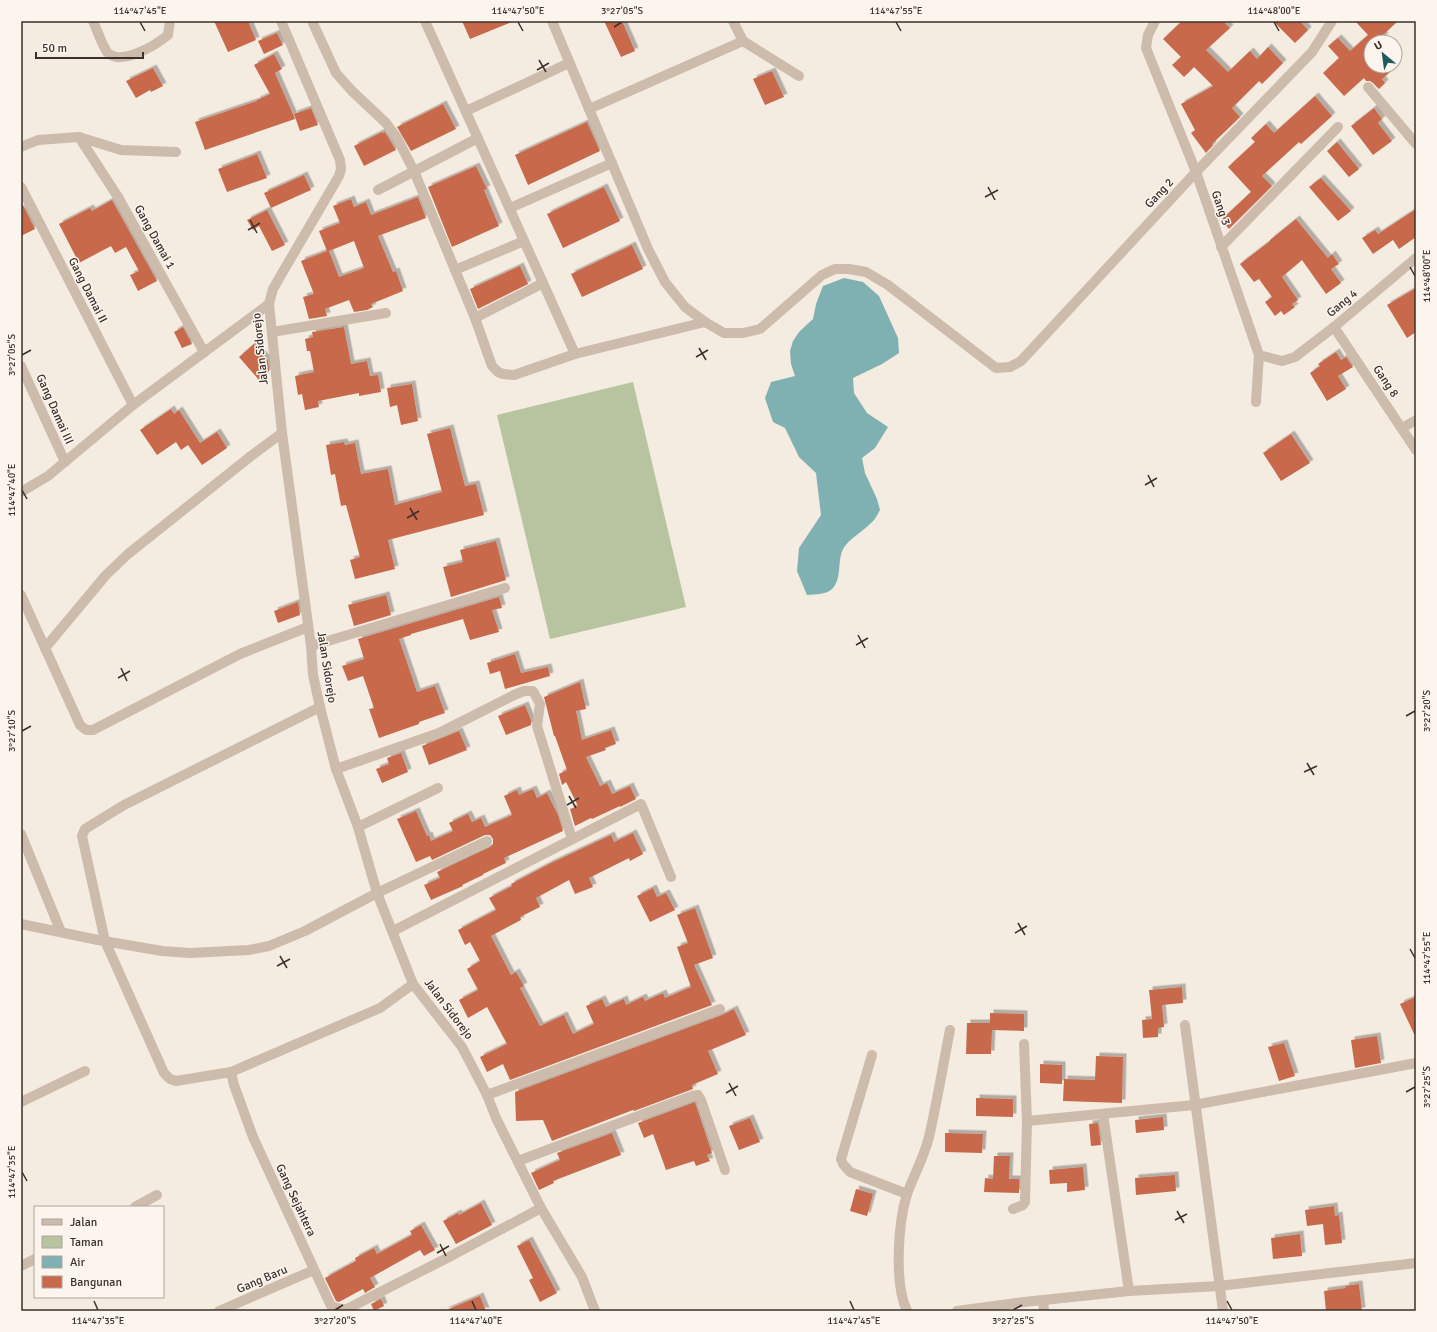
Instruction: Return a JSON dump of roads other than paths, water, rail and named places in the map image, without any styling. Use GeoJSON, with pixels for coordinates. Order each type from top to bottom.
{"type":"FeatureCollection","features":[{"type":"Feature","properties":{"kind":"street"},"geometry":{"type":"LineString","coordinates":[[93,21],[107,52],[113,57],[126,58],[159,42],[168,35],[170,21]]}},
{"type":"Feature","properties":{"kind":"street"},"geometry":{"type":"LineString","coordinates":[[312,21],[336,73],[352,91],[386,123],[397,138],[414,171],[475,318],[492,366],[503,374],[514,375],[575,354],[704,322]]}},
{"type":"Feature","properties":{"kind":"street"},"geometry":{"type":"LineString","coordinates":[[425,21],[575,354]]}},
{"type":"Feature","properties":{"kind":"street"},"geometry":{"type":"LineString","coordinates":[[552,21],[648,249],[665,282],[685,308],[704,322]]}},
{"type":"Feature","properties":{"kind":"street"},"geometry":{"type":"LineString","coordinates":[[734,21],[742,40],[799,76]]}},
{"type":"Feature","properties":{"kind":"street","name":"Gang 3"},"geometry":{"type":"LineString","coordinates":[[1154,21],[1148,35],[1146,48],[1196,172],[1259,355]]}},
{"type":"Feature","properties":{"kind":"street","name":"Gang 2"},"geometry":{"type":"LineString","coordinates":[[704,322],[724,333],[743,333],[760,329],[822,274],[835,269],[866,272],[888,285],[996,368],[1010,367],[1022,361],[1196,172],[1312,52],[1332,21]]}},
{"type":"Feature","properties":{"kind":"street","name":"Jalan Sidorejo"},"geometry":{"type":"LineString","coordinates":[[284,22],[340,160],[342,169],[273,289],[269,304],[282,433],[311,646],[313,675],[320,707],[336,769],[358,827],[377,893],[414,984],[462,1047],[541,1208],[582,1277],[595,1311]]}},
{"type":"Feature","properties":{"kind":"street"},"geometry":{"type":"LineString","coordinates":[[589,109],[742,40]]}},
{"type":"Feature","properties":{"kind":"street"},"geometry":{"type":"LineString","coordinates":[[466,111],[569,63]]}},
{"type":"Feature","properties":{"kind":"street"},"geometry":{"type":"LineString","coordinates":[[1368,87],[1416,144]]}},
{"type":"Feature","properties":{"kind":"street"},"geometry":{"type":"LineString","coordinates":[[1221,247],[1338,127]]}},
{"type":"Feature","properties":{"kind":"street"},"geometry":{"type":"LineString","coordinates":[[21,147],[38,140],[79,137],[120,150],[176,152]]}},
{"type":"Feature","properties":{"kind":"street","name":"Gang Damai 1"},"geometry":{"type":"LineString","coordinates":[[79,137],[118,198],[204,352]]}},
{"type":"Feature","properties":{"kind":"street"},"geometry":{"type":"LineString","coordinates":[[378,190],[478,138]]}},
{"type":"Feature","properties":{"kind":"street"},"geometry":{"type":"LineString","coordinates":[[510,208],[612,163]]}},
{"type":"Feature","properties":{"kind":"street","name":"Gang Damai II"},"geometry":{"type":"LineString","coordinates":[[21,187],[133,405]]}},
{"type":"Feature","properties":{"kind":"street"},"geometry":{"type":"LineString","coordinates":[[455,270],[524,241]]}},
{"type":"Feature","properties":{"kind":"street","name":"Gang 4"},"geometry":{"type":"LineString","coordinates":[[1259,355],[1282,362],[1296,357],[1416,258]]}},
{"type":"Feature","properties":{"kind":"street"},"geometry":{"type":"LineString","coordinates":[[475,318],[543,283]]}},
{"type":"Feature","properties":{"kind":"street"},"geometry":{"type":"LineString","coordinates":[[21,492],[48,476],[133,405],[269,304]]}},
{"type":"Feature","properties":{"kind":"street"},"geometry":{"type":"LineString","coordinates":[[272,332],[386,313]]}},
{"type":"Feature","properties":{"kind":"street","name":"Gang 8"},"geometry":{"type":"LineString","coordinates":[[1334,327],[1416,450]]}},
{"type":"Feature","properties":{"kind":"street"},"geometry":{"type":"LineString","coordinates":[[1256,402],[1259,355]]}},
{"type":"Feature","properties":{"kind":"street","name":"Gang Damai III"},"geometry":{"type":"LineString","coordinates":[[21,366],[64,462]]}},
{"type":"Feature","properties":{"kind":"street"},"geometry":{"type":"LineString","coordinates":[[1402,428],[1416,420]]}},
{"type":"Feature","properties":{"kind":"street"},"geometry":{"type":"LineString","coordinates":[[45,648],[106,575],[128,554],[282,433]]}},
{"type":"Feature","properties":{"kind":"street"},"geometry":{"type":"LineString","coordinates":[[311,646],[505,588]]}},
{"type":"Feature","properties":{"kind":"street"},"geometry":{"type":"LineString","coordinates":[[21,595],[80,725],[86,730],[93,730],[240,654],[308,627]]}},
{"type":"Feature","properties":{"kind":"street"},"geometry":{"type":"LineString","coordinates":[[336,769],[439,733],[514,695],[524,691],[534,691],[540,704],[537,726],[572,839]]}},
{"type":"Feature","properties":{"kind":"street"},"geometry":{"type":"LineString","coordinates":[[320,707],[124,805],[84,829],[82,836],[105,941],[164,1073],[170,1080],[176,1081],[231,1072],[380,1008],[414,984]]}},
{"type":"Feature","properties":{"kind":"street"},"geometry":{"type":"LineString","coordinates":[[358,827],[438,788]]}},
{"type":"Feature","properties":{"kind":"street"},"geometry":{"type":"LineString","coordinates":[[393,931],[641,804],[671,877]]}},
{"type":"Feature","properties":{"kind":"street"},"geometry":{"type":"LineString","coordinates":[[21,834],[61,932]]}},
{"type":"Feature","properties":{"kind":"street"},"geometry":{"type":"LineString","coordinates":[[21,924],[162,951],[190,953],[249,950],[281,942],[299,934],[377,893],[487,841]]}},
{"type":"Feature","properties":{"kind":"street"},"geometry":{"type":"LineString","coordinates":[[486,1095],[720,1009]]}},
{"type":"Feature","properties":{"kind":"street"},"geometry":{"type":"LineString","coordinates":[[1185,1025],[1194,1105],[1223,1311]]}},
{"type":"Feature","properties":{"kind":"street"},"geometry":{"type":"LineString","coordinates":[[907,1311],[903,1302],[899,1270],[902,1213],[907,1194],[928,1139],[950,1030]]}},
{"type":"Feature","properties":{"kind":"street"},"geometry":{"type":"LineString","coordinates":[[1013,1209],[1023,1205],[1025,1202],[1027,1121],[1024,1044]]}},
{"type":"Feature","properties":{"kind":"street"},"geometry":{"type":"LineString","coordinates":[[872,1055],[841,1159],[843,1164],[850,1172],[907,1194]]}},
{"type":"Feature","properties":{"kind":"street"},"geometry":{"type":"LineString","coordinates":[[1027,1121],[1194,1105],[1416,1063]]}},
{"type":"Feature","properties":{"kind":"street"},"geometry":{"type":"LineString","coordinates":[[21,1102],[85,1071]]}},
{"type":"Feature","properties":{"kind":"street","name":"Gang Sejahtera"},"geometry":{"type":"LineString","coordinates":[[231,1072],[234,1085],[253,1137],[331,1306],[347,1309],[449,1258],[541,1208]]}},
{"type":"Feature","properties":{"kind":"street"},"geometry":{"type":"LineString","coordinates":[[518,1161],[692,1096],[698,1096],[701,1100],[725,1170]]}},
{"type":"Feature","properties":{"kind":"street"},"geometry":{"type":"LineString","coordinates":[[1103,1114],[1129,1291]]}},
{"type":"Feature","properties":{"kind":"street"},"geometry":{"type":"LineString","coordinates":[[137,1206],[158,1195]]}},
{"type":"Feature","properties":{"kind":"street"},"geometry":{"type":"LineString","coordinates":[[21,1266],[34,1260]]}},
{"type":"Feature","properties":{"kind":"street"},"geometry":{"type":"LineString","coordinates":[[957,1311],[1129,1291],[1220,1286],[1416,1262]]}},
{"type":"Feature","properties":{"kind":"street","name":"Gang Baru"},"geometry":{"type":"LineString","coordinates":[[219,1311],[314,1270]]}},
{"type":"Feature","properties":{"kind":"street"},"geometry":{"type":"LineString","coordinates":[[1043,1300],[1044,1311]]}},
{"type":"Feature","properties":{"kind":"water"},"geometry":{"type":"Polygon","coordinates":[[[844,278],[863,282],[879,296],[898,338],[899,353],[882,364],[853,378],[854,393],[867,413],[888,427],[875,448],[862,458],[865,473],[877,499],[880,510],[872,522],[845,546],[842,551],[838,578],[833,588],[828,592],[807,595],[797,571],[799,548],[821,515],[816,473],[799,457],[785,428],[773,422],[765,398],[771,382],[795,376],[791,364],[790,351],[793,341],[799,332],[813,319],[816,304],[823,286],[844,278]]]}}]}
